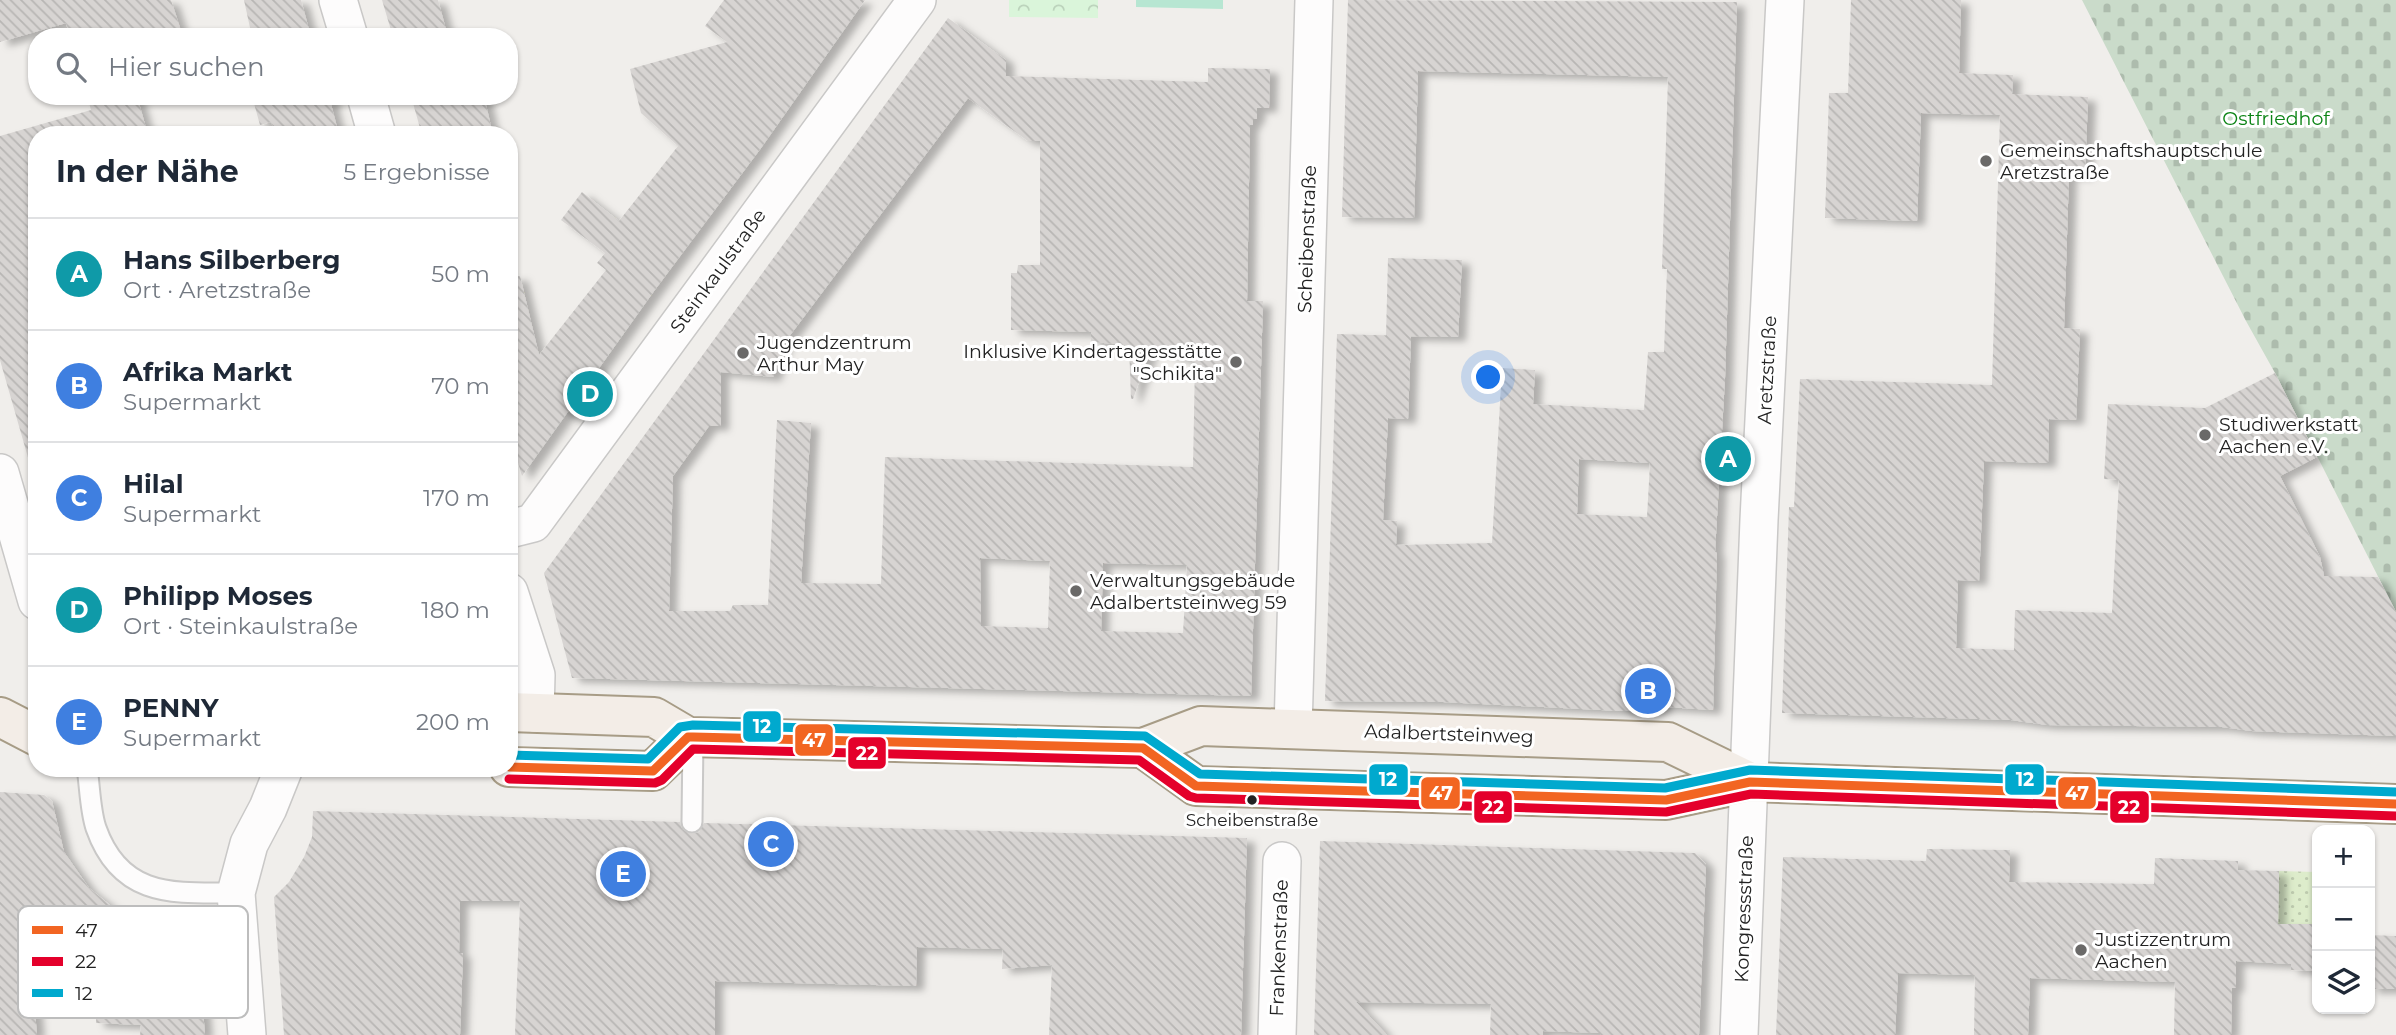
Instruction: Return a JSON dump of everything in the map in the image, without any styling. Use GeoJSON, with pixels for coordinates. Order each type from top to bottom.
{"type":"FeatureCollection","features":[{"type":"Feature","properties":{"kind":"main road"},"geometry":{"type":"LineString","coordinates":[[0,715],[28,706]]}},
{"type":"Feature","properties":{"kind":"main road","name":"Adalbertsteinweg"},"geometry":{"type":"LineString","coordinates":[[522,712],[654,717],[691,737],[1143,748],[1202,726],[1668,742],[1750,782]]}},
{"type":"Feature","properties":{"kind":"main road"},"geometry":{"type":"LineString","coordinates":[[0,715],[28,731]]}},
{"type":"Feature","properties":{"kind":"main road"},"geometry":{"type":"LineString","coordinates":[[518,767],[653,771],[691,737]]}},
{"type":"Feature","properties":{"kind":"main road","name":"Adalbertsteinweg"},"geometry":{"type":"LineString","coordinates":[[1143,748],[1196,786],[1666,800],[1750,782],[2396,804]]}},
{"type":"Feature","properties":{"kind":"street"},"geometry":{"type":"LineString","coordinates":[[338,0],[346,28]]}},
{"type":"Feature","properties":{"kind":"street","name":"Steinkaulstraße"},"geometry":{"type":"LineString","coordinates":[[518,527],[533,523],[917,0]]}},
{"type":"Feature","properties":{"kind":"street","name":"Scheibenstraße"},"geometry":{"type":"LineString","coordinates":[[1293,729],[1314,0]]}},
{"type":"Feature","properties":{"kind":"street","name":"Aretzstraße"},"geometry":{"type":"LineString","coordinates":[[1750,782],[1760,507],[1785,0]]}},
{"type":"Feature","properties":{"kind":"street"},"geometry":{"type":"LineString","coordinates":[[369,105],[374,126]]}},
{"type":"Feature","properties":{"kind":"street"},"geometry":{"type":"LineString","coordinates":[[0,473],[28,570]]}},
{"type":"Feature","properties":{"kind":"street"},"geometry":{"type":"LineString","coordinates":[[518,619],[537,675],[522,712]]}},
{"type":"Feature","properties":{"kind":"street"},"geometry":{"type":"LineString","coordinates":[[237,906],[236,893],[249,844],[280,777]]}},
{"type":"Feature","properties":{"kind":"street","name":"Kongressstraße"},"geometry":{"type":"LineString","coordinates":[[1739,1035],[1750,782]]}},
{"type":"Feature","properties":{"kind":"street","name":"Frankenstraße"},"geometry":{"type":"LineString","coordinates":[[1277,1035],[1282,861]]}},
{"type":"Feature","properties":{"kind":"lane"},"geometry":{"type":"LineString","coordinates":[[691,737],[692,822]]}},
{"type":"Feature","properties":{"kind":"lane"},"geometry":{"type":"LineString","coordinates":[[88,777],[96,827],[107,850],[124,872],[147,887],[174,893],[236,893]]}},
{"type":"Feature","properties":{"kind":"green space"},"geometry":{"type":"Polygon","coordinates":[[[1009,0],[1098,0],[1098,18],[1009,17],[1009,0]]]}},
{"type":"Feature","properties":{"kind":"green space"},"geometry":{"type":"Polygon","coordinates":[[[1136,0],[1223,0],[1223,9],[1136,7],[1136,0]]]}},
{"type":"Feature","properties":{"kind":"green space","name":"Ostfriedhof"},"geometry":{"type":"Polygon","coordinates":[[[2082,0],[2396,0],[2396,612],[2275,373],[2082,0]]]}},
{"type":"Feature","properties":{"kind":"green space"},"geometry":{"type":"Polygon","coordinates":[[[2279,871],[2312,872],[2312,924],[2303,924],[2297,930],[2278,933],[2279,871]]]}},
{"type":"Feature","properties":{"kind":"building"},"geometry":{"type":"Polygon","coordinates":[[[0,0],[171,0],[180,28],[67,28],[66,23],[49,28],[28,28],[28,34],[0,42],[0,0]]]}},
{"type":"Feature","properties":{"kind":"building"},"geometry":{"type":"Polygon","coordinates":[[[244,0],[301,0],[309,28],[250,28],[244,0]]]}},
{"type":"Feature","properties":{"kind":"building"},"geometry":{"type":"Polygon","coordinates":[[[382,0],[438,0],[446,28],[390,28],[382,0]]]}},
{"type":"Feature","properties":{"kind":"building"},"geometry":{"type":"Polygon","coordinates":[[[724,0],[865,0],[761,148],[654,291],[522,476],[518,462],[518,276],[539,355],[606,270],[597,263],[605,253],[561,220],[582,192],[619,221],[678,146],[641,113],[630,69],[727,42],[705,26],[724,0]]]}},
{"type":"Feature","properties":{"kind":"building"},"geometry":{"type":"Polygon","coordinates":[[[1348,0],[1737,2],[1725,378],[1715,552],[1713,710],[1666,707],[1621,711],[1443,702],[1325,701],[1337,334],[1411,336],[1408,419],[1388,418],[1383,520],[1397,521],[1396,545],[1492,543],[1502,368],[1535,370],[1533,404],[1644,410],[1648,352],[1664,352],[1667,269],[1662,269],[1668,77],[1418,71],[1414,218],[1342,217],[1348,0]],[[1579,459],[1577,514],[1647,517],[1650,463],[1579,459]]]}},
{"type":"Feature","properties":{"kind":"building"},"geometry":{"type":"Polygon","coordinates":[[[1851,0],[1961,0],[1959,73],[2013,75],[2012,94],[2088,97],[2085,175],[2069,174],[2064,328],[2080,329],[2076,420],[2049,419],[2048,463],[1984,461],[1979,581],[1958,580],[1956,648],[2014,650],[2015,610],[2112,613],[2119,480],[2104,479],[2108,404],[2205,408],[2275,373],[2317,457],[2280,476],[2320,557],[2324,576],[2378,577],[2396,612],[2396,736],[2252,731],[2222,727],[2048,725],[2011,720],[1782,713],[1789,507],[1794,507],[1800,379],[1992,385],[2000,115],[1921,113],[1917,221],[1825,218],[1829,93],[1848,93],[1851,0]]]}},
{"type":"Feature","properties":{"kind":"building"},"geometry":{"type":"Polygon","coordinates":[[[948,18],[1006,60],[1006,76],[1208,82],[1208,68],[1270,69],[1269,108],[1257,108],[1257,119],[1253,119],[1253,125],[1250,125],[1247,301],[1263,301],[1251,696],[572,678],[544,573],[948,18]],[[968,98],[785,342],[773,377],[721,372],[721,426],[709,426],[673,476],[669,611],[730,611],[733,605],[768,605],[777,420],[811,423],[801,583],[881,584],[885,457],[1193,467],[1195,362],[1151,348],[1131,399],[1129,345],[1091,342],[1091,332],[1011,330],[1011,273],[1017,273],[1018,265],[1040,265],[1040,141],[1028,141],[968,98]],[[980,558],[981,626],[1048,628],[1050,561],[980,558]],[[1103,563],[1101,631],[1183,633],[1187,565],[1103,563]]]}},
{"type":"Feature","properties":{"kind":"building"},"geometry":{"type":"Polygon","coordinates":[[[90,105],[140,105],[145,126],[35,126],[91,110],[90,105]]]}},
{"type":"Feature","properties":{"kind":"building"},"geometry":{"type":"Polygon","coordinates":[[[254,105],[331,105],[337,126],[273,126],[271,122],[260,125],[254,105]]]}},
{"type":"Feature","properties":{"kind":"building"},"geometry":{"type":"Polygon","coordinates":[[[414,105],[486,105],[491,126],[419,126],[414,105]]]}},
{"type":"Feature","properties":{"kind":"building"},"geometry":{"type":"Polygon","coordinates":[[[28,128],[28,458],[0,360],[0,136],[28,128]]]}},
{"type":"Feature","properties":{"kind":"building"},"geometry":{"type":"Polygon","coordinates":[[[1388,258],[1462,260],[1458,337],[1386,336],[1388,258]]]}},
{"type":"Feature","properties":{"kind":"building"},"geometry":{"type":"Polygon","coordinates":[[[0,792],[44,795],[52,801],[64,852],[89,888],[111,906],[18,906],[18,1018],[36,1018],[37,1035],[0,1035],[0,792]]]}},
{"type":"Feature","properties":{"kind":"building"},"geometry":{"type":"Polygon","coordinates":[[[313,811],[680,822],[682,829],[691,834],[699,832],[704,823],[1247,838],[1241,1035],[1049,1035],[1052,965],[1002,969],[1003,949],[917,947],[916,986],[715,981],[715,1035],[515,1035],[520,901],[460,901],[459,953],[463,953],[460,1035],[284,1035],[274,897],[289,882],[304,857],[312,837],[313,811]]]}},
{"type":"Feature","properties":{"kind":"building"},"geometry":{"type":"Polygon","coordinates":[[[1320,841],[1695,853],[1706,864],[1699,1035],[1600,1035],[1543,1031],[1543,1035],[1490,1035],[1491,1004],[1356,1002],[1387,1035],[1314,1035],[1320,841]]]}},
{"type":"Feature","properties":{"kind":"building","name":"Justizzentrum Aachen"},"geometry":{"type":"Polygon","coordinates":[[[1927,849],[2010,850],[2009,882],[2154,884],[2155,858],[2238,861],[2238,870],[2279,871],[2278,924],[2312,924],[2312,971],[2291,970],[2291,964],[2236,961],[2236,988],[2232,988],[2231,1035],[2174,1035],[2175,982],[2030,978],[2028,1035],[1974,1035],[1975,975],[1898,973],[1895,1035],[1776,1035],[1783,857],[1926,861],[1927,849]]]}},
{"type":"Feature","properties":{"kind":"building"},"geometry":{"type":"Polygon","coordinates":[[[2375,935],[2396,936],[2396,989],[2375,989],[2375,935]]]}},
{"type":"Feature","properties":{"kind":"building"},"geometry":{"type":"Polygon","coordinates":[[[96,1018],[204,1018],[205,1035],[140,1035],[141,1025],[96,1023],[96,1018]]]}},
{"type":"Feature","properties":{"kind":"transit line","name":"12"},"geometry":{"type":"LineString","coordinates":[[518,755],[648,759],[680,727],[693,725],[1145,736],[1200,774],[1665,788],[1750,770],[2396,792]]}},
{"type":"Feature","properties":{"kind":"transit line","name":"47"},"geometry":{"type":"LineString","coordinates":[[518,767],[653,771],[688,737],[693,737],[1143,748],[1196,786],[1666,800],[1750,782],[2396,804]]}},
{"type":"Feature","properties":{"kind":"transit line","name":"22"},"geometry":{"type":"LineString","coordinates":[[509,779],[655,783],[662,780],[693,749],[1139,760],[1189,796],[1196,798],[1666,812],[1751,794],[2396,816]]}},
{"type":"Feature","properties":{"kind":"place","name":"Gemeinschaftshauptschule Aretzstraße"},"geometry":{"type":"Point","coordinates":[1986,161]}},
{"type":"Feature","properties":{"kind":"place","name":"Jugendzentrum Arthur May"},"geometry":{"type":"Point","coordinates":[743,353]}},
{"type":"Feature","properties":{"kind":"place","name":"Inklusive Kindertagesstätte \"Schikita\""},"geometry":{"type":"Point","coordinates":[1236,362]}},
{"type":"Feature","properties":{"kind":"place","name":"Philipp Moses"},"geometry":{"type":"Point","coordinates":[590,394]}},
{"type":"Feature","properties":{"kind":"place","name":"Studiwerkstatt Aachen e.V."},"geometry":{"type":"Point","coordinates":[2205,435]}},
{"type":"Feature","properties":{"kind":"place","name":"Hans Silberberg"},"geometry":{"type":"Point","coordinates":[1728,459]}},
{"type":"Feature","properties":{"kind":"place","name":"Verwaltungsgebäude Adalbertsteinweg 59"},"geometry":{"type":"Point","coordinates":[1076,591]}},
{"type":"Feature","properties":{"kind":"place","name":"Afrika Markt"},"geometry":{"type":"Point","coordinates":[1648,691]}},
{"type":"Feature","properties":{"kind":"place","name":"Scheibenstraße"},"geometry":{"type":"Point","coordinates":[1252,800]}},
{"type":"Feature","properties":{"kind":"place","name":"Hilal"},"geometry":{"type":"Point","coordinates":[771,844]}},
{"type":"Feature","properties":{"kind":"place","name":"PENNY"},"geometry":{"type":"Point","coordinates":[623,874]}},
{"type":"Feature","properties":{"kind":"place","name":"Justizzentrum Aachen"},"geometry":{"type":"Point","coordinates":[2081,950]}}]}
